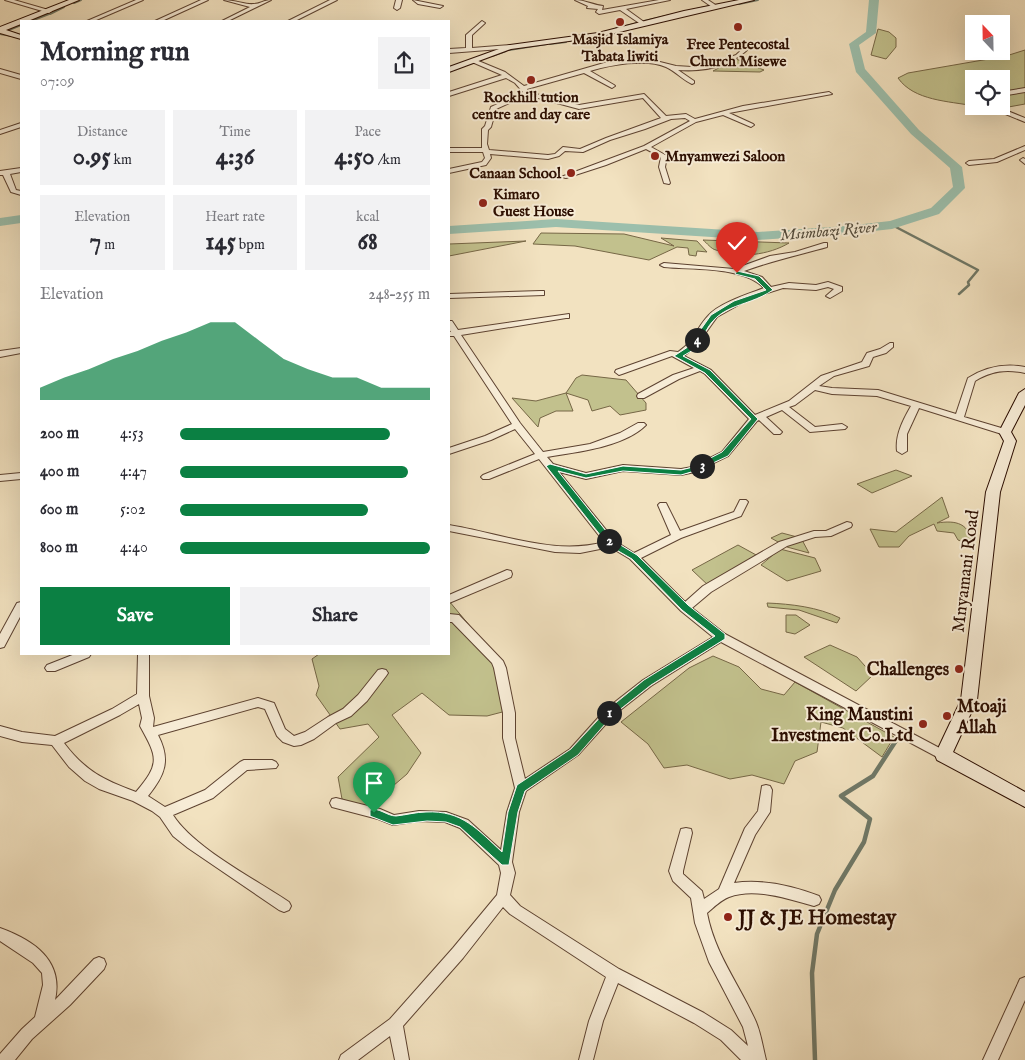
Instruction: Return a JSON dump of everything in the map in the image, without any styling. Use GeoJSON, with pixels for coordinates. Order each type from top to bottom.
{"type":"FeatureCollection","features":[{"type":"Feature","properties":{"kind":"main road"},"geometry":{"type":"LineString","coordinates":[[25,20],[75,0]]}},
{"type":"Feature","properties":{"kind":"main road"},"geometry":{"type":"LineString","coordinates":[[450,70],[510,47],[592,36],[714,6],[750,0]]}},
{"type":"Feature","properties":{"kind":"main road"},"geometry":{"type":"LineString","coordinates":[[0,30],[20,22]]}},
{"type":"Feature","properties":{"kind":"main road"},"geometry":{"type":"LineString","coordinates":[[0,30],[20,37]]}},
{"type":"Feature","properties":{"kind":"main road","name":"Mnyamani Road"},"geometry":{"type":"LineString","coordinates":[[943,755],[969,700],[993,492],[1010,441],[1005,432],[1025,393]]}},
{"type":"Feature","properties":{"kind":"main road"},"geometry":{"type":"LineString","coordinates":[[943,755],[1025,800]]}},
{"type":"Feature","properties":{"kind":"street"},"geometry":{"type":"LineString","coordinates":[[8,0],[49,11]]}},
{"type":"Feature","properties":{"kind":"street"},"geometry":{"type":"LineString","coordinates":[[92,20],[140,0]]}},
{"type":"Feature","properties":{"kind":"street"},"geometry":{"type":"LineString","coordinates":[[160,20],[205,0]]}},
{"type":"Feature","properties":{"kind":"street"},"geometry":{"type":"LineString","coordinates":[[227,0],[255,6]]}},
{"type":"Feature","properties":{"kind":"street"},"geometry":{"type":"LineString","coordinates":[[226,20],[268,0]]}},
{"type":"Feature","properties":{"kind":"street"},"geometry":{"type":"LineString","coordinates":[[293,20],[334,0]]}},
{"type":"Feature","properties":{"kind":"street"},"geometry":{"type":"LineString","coordinates":[[397,8],[399,0]]}},
{"type":"Feature","properties":{"kind":"street"},"geometry":{"type":"LineString","coordinates":[[416,0],[420,3],[440,6]]}},
{"type":"Feature","properties":{"kind":"street"},"geometry":{"type":"LineString","coordinates":[[578,0],[593,6],[589,7],[601,7],[599,12],[667,0]]}},
{"type":"Feature","properties":{"kind":"street"},"geometry":{"type":"LineString","coordinates":[[705,0],[714,6]]}},
{"type":"Feature","properties":{"kind":"street"},"geometry":{"type":"LineString","coordinates":[[622,9],[642,23]]}},
{"type":"Feature","properties":{"kind":"street"},"geometry":{"type":"LineString","coordinates":[[469,48],[469,35],[482,23]]}},
{"type":"Feature","properties":{"kind":"street"},"geometry":{"type":"LineString","coordinates":[[450,171],[484,164],[488,158],[485,129],[488,127],[493,108],[525,90],[604,65],[648,61],[671,67],[692,69],[713,66],[738,56],[749,45]]}},
{"type":"Feature","properties":{"kind":"street"},"geometry":{"type":"LineString","coordinates":[[450,51],[469,48],[510,47]]}},
{"type":"Feature","properties":{"kind":"street"},"geometry":{"type":"LineString","coordinates":[[474,61],[504,76],[525,90],[579,107],[644,96],[665,118]]}},
{"type":"Feature","properties":{"kind":"street"},"geometry":{"type":"LineString","coordinates":[[671,67],[671,70],[692,82]]}},
{"type":"Feature","properties":{"kind":"street"},"geometry":{"type":"LineString","coordinates":[[584,70],[612,86]]}},
{"type":"Feature","properties":{"kind":"street"},"geometry":{"type":"LineString","coordinates":[[0,71],[20,77]]}},
{"type":"Feature","properties":{"kind":"street"},"geometry":{"type":"LineString","coordinates":[[450,94],[504,76]]}},
{"type":"Feature","properties":{"kind":"street"},"geometry":{"type":"LineString","coordinates":[[1010,92],[1025,90]]}},
{"type":"Feature","properties":{"kind":"street"},"geometry":{"type":"LineString","coordinates":[[564,177],[604,164],[646,147],[694,121],[723,113],[829,94]]}},
{"type":"Feature","properties":{"kind":"street"},"geometry":{"type":"LineString","coordinates":[[723,113],[751,125]]}},
{"type":"Feature","properties":{"kind":"street"},"geometry":{"type":"LineString","coordinates":[[1010,114],[1025,120]]}},
{"type":"Feature","properties":{"kind":"street"},"geometry":{"type":"LineString","coordinates":[[450,150],[486,151],[534,157],[555,156],[563,149],[581,151],[665,118],[686,116],[694,121]]}},
{"type":"Feature","properties":{"kind":"street"},"geometry":{"type":"LineString","coordinates":[[0,132],[20,125]]}},
{"type":"Feature","properties":{"kind":"street"},"geometry":{"type":"LineString","coordinates":[[646,147],[664,156],[662,167],[667,183]]}},
{"type":"Feature","properties":{"kind":"street"},"geometry":{"type":"LineString","coordinates":[[969,163],[995,161],[1025,148]]}},
{"type":"Feature","properties":{"kind":"street"},"geometry":{"type":"LineString","coordinates":[[20,170],[3,173],[13,191],[20,193]]}},
{"type":"Feature","properties":{"kind":"street"},"geometry":{"type":"LineString","coordinates":[[732,272],[824,245]]}},
{"type":"Feature","properties":{"kind":"street"},"geometry":{"type":"LineString","coordinates":[[664,265],[732,272],[757,278],[770,290]]}},
{"type":"Feature","properties":{"kind":"street"},"geometry":{"type":"LineString","coordinates":[[678,356],[697,344],[698,339],[713,316],[736,303],[770,290],[792,285],[819,289],[828,284],[839,289],[830,296]]}},
{"type":"Feature","properties":{"kind":"street"},"geometry":{"type":"LineString","coordinates":[[450,296],[541,293]]}},
{"type":"Feature","properties":{"kind":"street"},"geometry":{"type":"LineString","coordinates":[[566,316],[504,324],[452,334],[483,371],[517,425],[611,543],[634,557],[685,608],[721,637],[943,755]]}},
{"type":"Feature","properties":{"kind":"street"},"geometry":{"type":"LineString","coordinates":[[550,466],[586,476],[623,468],[681,472],[695,469],[725,454],[757,417],[783,407],[813,387],[827,374],[843,372],[866,364],[870,355],[883,351],[890,345]]}},
{"type":"Feature","properties":{"kind":"street"},"geometry":{"type":"LineString","coordinates":[[0,354],[20,351]]}},
{"type":"Feature","properties":{"kind":"street"},"geometry":{"type":"LineString","coordinates":[[619,372],[672,352],[702,368],[757,417],[777,432]]}},
{"type":"Feature","properties":{"kind":"street"},"geometry":{"type":"LineString","coordinates":[[959,419],[972,380],[998,367],[1009,366],[1025,370]]}},
{"type":"Feature","properties":{"kind":"street"},"geometry":{"type":"LineString","coordinates":[[641,396],[676,377],[702,368]]}},
{"type":"Feature","properties":{"kind":"street"},"geometry":{"type":"LineString","coordinates":[[813,387],[832,392],[878,393],[1005,432]]}},
{"type":"Feature","properties":{"kind":"street"},"geometry":{"type":"LineString","coordinates":[[902,451],[906,424],[916,406]]}},
{"type":"Feature","properties":{"kind":"street"},"geometry":{"type":"LineString","coordinates":[[783,407],[813,430],[842,427]]}},
{"type":"Feature","properties":{"kind":"street"},"geometry":{"type":"LineString","coordinates":[[450,451],[488,438],[517,425]]}},
{"type":"Feature","properties":{"kind":"street"},"geometry":{"type":"LineString","coordinates":[[486,477],[541,455],[592,447],[623,436],[641,425]]}},
{"type":"Feature","properties":{"kind":"street"},"geometry":{"type":"LineString","coordinates":[[0,478],[20,476]]}},
{"type":"Feature","properties":{"kind":"street"},"geometry":{"type":"LineString","coordinates":[[634,557],[677,536],[738,514],[743,502]]}},
{"type":"Feature","properties":{"kind":"street"},"geometry":{"type":"LineString","coordinates":[[663,505],[677,536]]}},
{"type":"Feature","properties":{"kind":"street"},"geometry":{"type":"LineString","coordinates":[[685,608],[707,589],[782,544],[814,534],[827,534],[847,525]]}},
{"type":"Feature","properties":{"kind":"street"},"geometry":{"type":"LineString","coordinates":[[450,528],[478,532],[529,544],[571,550],[611,543]]}},
{"type":"Feature","properties":{"kind":"street"},"geometry":{"type":"LineString","coordinates":[[450,599],[507,574]]}},
{"type":"Feature","properties":{"kind":"street"},"geometry":{"type":"LineString","coordinates":[[0,644],[20,608]]}},
{"type":"Feature","properties":{"kind":"street"},"geometry":{"type":"LineString","coordinates":[[346,1060],[395,1024],[458,954],[502,897],[508,873],[505,862],[513,812],[520,788],[509,738],[509,713],[500,668],[497,661],[451,616]]}},
{"type":"Feature","properties":{"kind":"street"},"geometry":{"type":"LineString","coordinates":[[520,788],[574,752],[610,712],[648,683],[721,637]]}},
{"type":"Feature","properties":{"kind":"street"},"geometry":{"type":"LineString","coordinates":[[50,668],[82,655]]}},
{"type":"Feature","properties":{"kind":"street"},"geometry":{"type":"LineString","coordinates":[[138,799],[158,774],[160,766],[159,751],[151,732],[146,726],[148,718],[143,696],[143,655]]}},
{"type":"Feature","properties":{"kind":"street"},"geometry":{"type":"LineString","coordinates":[[151,732],[247,703],[265,702],[270,706],[280,732],[285,738],[301,741],[311,737],[334,719],[349,711],[382,673]]}},
{"type":"Feature","properties":{"kind":"street"},"geometry":{"type":"LineString","coordinates":[[0,731],[22,737],[56,741],[116,712],[143,696]]}},
{"type":"Feature","properties":{"kind":"street"},"geometry":{"type":"LineString","coordinates":[[56,741],[72,763],[84,774],[96,782],[138,799],[164,814],[172,826],[184,838],[284,906]]}},
{"type":"Feature","properties":{"kind":"street"},"geometry":{"type":"LineString","coordinates":[[164,814],[209,794],[244,765],[272,765]]}},
{"type":"Feature","properties":{"kind":"street"},"geometry":{"type":"LineString","coordinates":[[699,911],[724,892],[750,832],[764,812],[766,790]]}},
{"type":"Feature","properties":{"kind":"street"},"geometry":{"type":"LineString","coordinates":[[336,803],[380,814],[393,820],[427,816],[446,818],[464,824],[505,862]]}},
{"type":"Feature","properties":{"kind":"street"},"geometry":{"type":"LineString","coordinates":[[686,833],[676,871],[678,877],[696,895],[699,911],[716,962],[750,1025],[759,1060]]}},
{"type":"Feature","properties":{"kind":"street"},"geometry":{"type":"LineString","coordinates":[[724,892],[757,888],[814,900]]}},
{"type":"Feature","properties":{"kind":"street"},"geometry":{"type":"LineString","coordinates":[[502,897],[515,910],[614,974],[699,1018],[726,1035],[752,1060]]}},
{"type":"Feature","properties":{"kind":"street"},"geometry":{"type":"LineString","coordinates":[[0,934],[38,957],[46,968],[50,980],[42,1019]]}},
{"type":"Feature","properties":{"kind":"street"},"geometry":{"type":"LineString","coordinates":[[5,1060],[42,1019],[65,1000],[99,964]]}},
{"type":"Feature","properties":{"kind":"street"},"geometry":{"type":"LineString","coordinates":[[586,1060],[596,1021],[614,974]]}},
{"type":"Feature","properties":{"kind":"street"},"geometry":{"type":"LineString","coordinates":[[990,1060],[1025,984]]}},
{"type":"Feature","properties":{"kind":"street"},"geometry":{"type":"LineString","coordinates":[[395,1024],[402,1060]]}},
{"type":"Feature","properties":{"kind":"shaded area"},"geometry":{"type":"Polygon","coordinates":[[[878,29],[889,32],[896,38],[896,47],[886,59],[871,55],[878,29]]]}},
{"type":"Feature","properties":{"kind":"shaded area"},"geometry":{"type":"Polygon","coordinates":[[[1025,50],[1025,104],[1010,107],[1010,70],[965,70],[965,105],[922,96],[905,86],[898,78],[908,73],[983,60],[1010,60],[1010,55],[1025,50]]]}},
{"type":"Feature","properties":{"kind":"shaded area"},"geometry":{"type":"Polygon","coordinates":[[[736,59],[764,70],[760,72],[713,71],[736,59]]]}},
{"type":"Feature","properties":{"kind":"shaded area"},"geometry":{"type":"Polygon","coordinates":[[[541,233],[624,234],[674,246],[661,238],[697,241],[707,252],[697,251],[696,256],[689,255],[688,248],[677,247],[649,260],[575,246],[533,244],[541,233]]]}},
{"type":"Feature","properties":{"kind":"shaded area"},"geometry":{"type":"Polygon","coordinates":[[[703,240],[789,243],[763,253],[744,255],[725,253],[714,249],[703,240]]]}},
{"type":"Feature","properties":{"kind":"shaded area"},"geometry":{"type":"Polygon","coordinates":[[[526,241],[450,256],[450,244],[526,241]]]}},
{"type":"Feature","properties":{"kind":"shaded area"},"geometry":{"type":"Polygon","coordinates":[[[582,375],[626,380],[646,403],[646,410],[620,415],[610,406],[592,411],[588,400],[566,393],[576,378],[582,375]]]}},
{"type":"Feature","properties":{"kind":"shaded area"},"geometry":{"type":"Polygon","coordinates":[[[566,393],[573,411],[556,411],[540,418],[538,427],[512,398],[536,401],[566,393]]]}},
{"type":"Feature","properties":{"kind":"shaded area"},"geometry":{"type":"Polygon","coordinates":[[[896,470],[912,476],[872,493],[857,484],[896,470]]]}},
{"type":"Feature","properties":{"kind":"shaded area"},"geometry":{"type":"Polygon","coordinates":[[[942,497],[949,517],[937,523],[950,522],[961,525],[968,532],[972,545],[958,540],[954,533],[937,531],[934,524],[909,536],[899,547],[879,547],[870,529],[896,532],[942,497]]]}},
{"type":"Feature","properties":{"kind":"shaded area"},"geometry":{"type":"Polygon","coordinates":[[[782,533],[801,538],[809,553],[787,547],[771,538],[782,533]]]}},
{"type":"Feature","properties":{"kind":"shaded area"},"geometry":{"type":"Polygon","coordinates":[[[738,545],[758,556],[710,587],[692,570],[738,545]]]}},
{"type":"Feature","properties":{"kind":"shaded area"},"geometry":{"type":"Polygon","coordinates":[[[780,549],[815,558],[821,571],[787,581],[761,565],[780,549]]]}},
{"type":"Feature","properties":{"kind":"shaded area"},"geometry":{"type":"Polygon","coordinates":[[[450,602],[505,668],[510,710],[487,716],[449,715],[422,693],[392,715],[421,753],[407,774],[366,809],[342,799],[338,777],[379,737],[368,724],[340,729],[316,695],[319,686],[312,659],[318,655],[450,655],[450,602]]]}},
{"type":"Feature","properties":{"kind":"shaded area"},"geometry":{"type":"Polygon","coordinates":[[[767,603],[804,607],[823,611],[840,618],[837,623],[799,610],[768,607],[767,603]]]}},
{"type":"Feature","properties":{"kind":"shaded area"},"geometry":{"type":"Polygon","coordinates":[[[786,615],[796,615],[810,625],[795,634],[786,632],[786,615]]]}},
{"type":"Feature","properties":{"kind":"shaded area"},"geometry":{"type":"Polygon","coordinates":[[[830,645],[857,657],[873,675],[856,691],[804,657],[830,645]]]}},
{"type":"Feature","properties":{"kind":"shaded area"},"geometry":{"type":"Polygon","coordinates":[[[713,656],[739,667],[761,689],[784,695],[795,682],[894,737],[882,757],[843,728],[821,722],[817,752],[795,761],[784,784],[752,775],[730,779],[687,765],[664,768],[648,744],[621,722],[689,668],[713,656]]]}},
{"type":"Feature","properties":{"kind":"waterway"},"geometry":{"type":"LineString","coordinates":[[74,3],[81,0]]}},
{"type":"Feature","properties":{"kind":"waterway"},"geometry":{"type":"LineString","coordinates":[[739,4],[758,0]]}},
{"type":"Feature","properties":{"kind":"waterway","name":"Msimbazi River"},"geometry":{"type":"LineString","coordinates":[[450,230],[556,223],[758,236],[892,225],[935,211],[959,188],[956,167],[915,132],[860,70],[854,44],[871,33],[874,0]]}},
{"type":"Feature","properties":{"kind":"waterway"},"geometry":{"type":"LineString","coordinates":[[644,21],[714,5]]}},
{"type":"Feature","properties":{"kind":"waterway"},"geometry":{"type":"LineString","coordinates":[[50,14],[64,7]]}},
{"type":"Feature","properties":{"kind":"waterway"},"geometry":{"type":"LineString","coordinates":[[34,20],[49,14]]}},
{"type":"Feature","properties":{"kind":"waterway"},"geometry":{"type":"LineString","coordinates":[[626,26],[641,22]]}},
{"type":"Feature","properties":{"kind":"waterway"},"geometry":{"type":"LineString","coordinates":[[9,30],[20,25]]}},
{"type":"Feature","properties":{"kind":"waterway"},"geometry":{"type":"LineString","coordinates":[[611,31],[619,27]]}},
{"type":"Feature","properties":{"kind":"waterway"},"geometry":{"type":"LineString","coordinates":[[0,34],[12,36]]}},
{"type":"Feature","properties":{"kind":"waterway"},"geometry":{"type":"LineString","coordinates":[[569,41],[594,37]]}},
{"type":"Feature","properties":{"kind":"waterway"},"geometry":{"type":"LineString","coordinates":[[550,44],[566,42]]}},
{"type":"Feature","properties":{"kind":"waterway"},"geometry":{"type":"LineString","coordinates":[[509,50],[547,44]]}},
{"type":"Feature","properties":{"kind":"waterway"},"geometry":{"type":"LineString","coordinates":[[492,56],[506,51]]}},
{"type":"Feature","properties":{"kind":"waterway","name":"Msimbazi River"},"geometry":{"type":"LineString","coordinates":[[0,222],[20,219]]}},
{"type":"Feature","properties":{"kind":"waterway"},"geometry":{"type":"LineString","coordinates":[[892,225],[978,270],[968,282],[969,285],[959,294]]}},
{"type":"Feature","properties":{"kind":"waterway"},"geometry":{"type":"LineString","coordinates":[[815,1060],[812,973],[817,934],[835,890],[864,842],[870,819],[841,796],[873,776],[897,739]]}},
{"type":"Feature","properties":{"kind":"place","name":"Masjid Islamiya Tabata liwiti"},"geometry":{"type":"Point","coordinates":[620,22]}},
{"type":"Feature","properties":{"kind":"place","name":"Free Pentecostal Church Misewe"},"geometry":{"type":"Point","coordinates":[738,27]}},
{"type":"Feature","properties":{"kind":"place","name":"Rockhill tution centre and day care"},"geometry":{"type":"Point","coordinates":[531,80]}},
{"type":"Feature","properties":{"kind":"place","name":"Mnyamwezi Saloon"},"geometry":{"type":"Point","coordinates":[655,156]}},
{"type":"Feature","properties":{"kind":"place","name":"Canaan School"},"geometry":{"type":"Point","coordinates":[571,173]}},
{"type":"Feature","properties":{"kind":"place","name":"Kimaro Guest House"},"geometry":{"type":"Point","coordinates":[483,203]}},
{"type":"Feature","properties":{"kind":"place","name":"Challenges"},"geometry":{"type":"Point","coordinates":[959,669]}},
{"type":"Feature","properties":{"kind":"place","name":"Mtoaji Allah"},"geometry":{"type":"Point","coordinates":[947,716]}},
{"type":"Feature","properties":{"kind":"place","name":"King Maustini Investment C0.Ltd"},"geometry":{"type":"Point","coordinates":[923,724]}},
{"type":"Feature","properties":{"kind":"place","name":"JJ & JE Homestay"},"geometry":{"type":"Point","coordinates":[728,917]}},
{"type":"Feature","properties":{"kind":"route"},"geometry":{"type":"LineString","coordinates":[[374,813],[393,820],[427,816],[446,818],[464,824],[483,839],[505,862],[513,812],[520,788],[574,752],[610,712],[669,667],[721,637],[685,608],[634,557],[611,543],[550,466],[576,475],[586,476],[623,468],[650,472],[681,472],[695,469],[725,454],[754,419],[708,372],[678,356],[697,344],[696,342],[713,316],[736,303],[770,290],[757,278],[737,273]]}}]}
